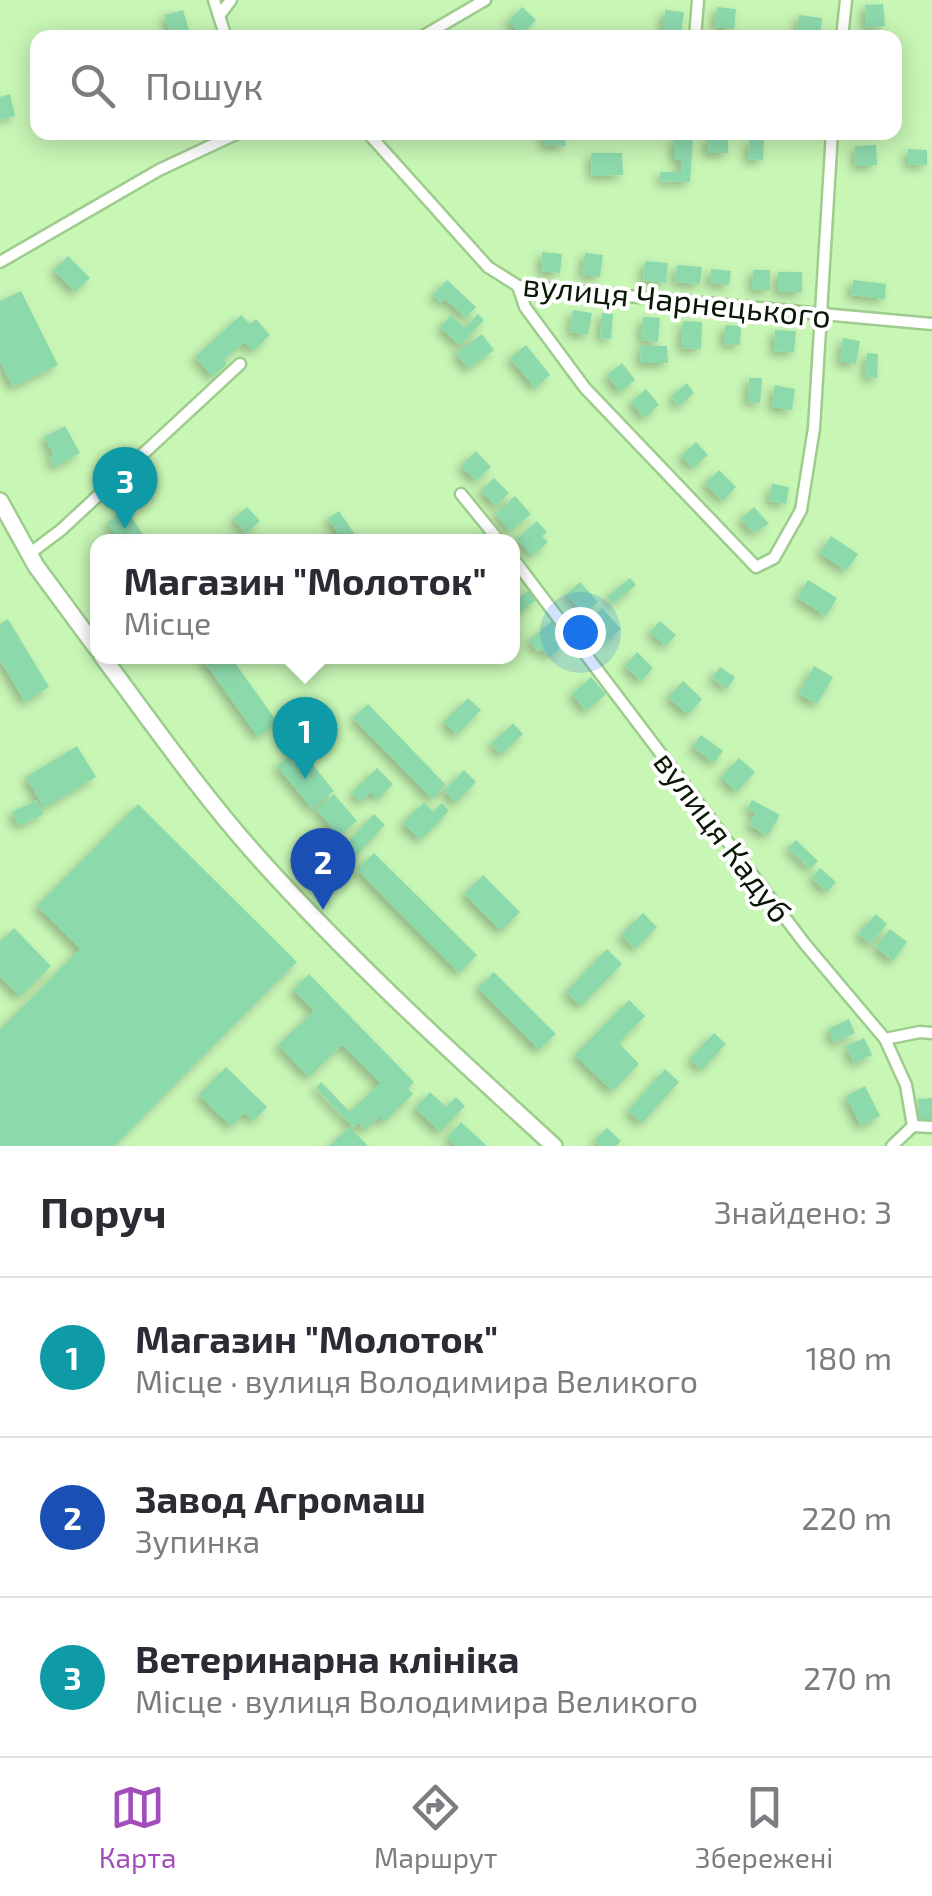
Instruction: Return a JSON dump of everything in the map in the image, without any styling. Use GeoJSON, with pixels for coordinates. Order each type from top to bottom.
{"type":"FeatureCollection","features":[{"type":"Feature","properties":{"kind":"main road"},"geometry":{"type":"LineString","coordinates":[[0,500],[29,554],[90,639]]}},
{"type":"Feature","properties":{"kind":"main road"},"geometry":{"type":"LineString","coordinates":[[108,664],[257,856],[361,964],[554,1146]]}},
{"type":"Feature","properties":{"kind":"street"},"geometry":{"type":"LineString","coordinates":[[214,0],[223,30]]}},
{"type":"Feature","properties":{"kind":"street"},"geometry":{"type":"LineString","coordinates":[[219,16],[230,0]]}},
{"type":"Feature","properties":{"kind":"street"},"geometry":{"type":"LineString","coordinates":[[434,30],[485,0]]}},
{"type":"Feature","properties":{"kind":"street"},"geometry":{"type":"LineString","coordinates":[[696,30],[698,0]]}},
{"type":"Feature","properties":{"kind":"street"},"geometry":{"type":"LineString","coordinates":[[843,30],[846,0]]}},
{"type":"Feature","properties":{"kind":"street"},"geometry":{"type":"LineString","coordinates":[[0,262],[159,170],[223,140]]}},
{"type":"Feature","properties":{"kind":"street","name":"вулиця Чарнецького"},"geometry":{"type":"LineString","coordinates":[[374,140],[488,267],[518,286],[932,324]]}},
{"type":"Feature","properties":{"kind":"street"},"geometry":{"type":"LineString","coordinates":[[518,286],[525,307],[585,388],[756,568],[774,558],[801,510],[814,428],[832,140]]}},
{"type":"Feature","properties":{"kind":"street"},"geometry":{"type":"LineString","coordinates":[[29,554],[61,530],[240,364]]}},
{"type":"Feature","properties":{"kind":"street"},"geometry":{"type":"LineString","coordinates":[[461,494],[494,534]]}},
{"type":"Feature","properties":{"kind":"street","name":"вулиця Кадуб"},"geometry":{"type":"LineString","coordinates":[[520,568],[805,944],[885,1039],[906,1085],[913,1126]]}},
{"type":"Feature","properties":{"kind":"street"},"geometry":{"type":"LineString","coordinates":[[885,1039],[932,1033]]}},
{"type":"Feature","properties":{"kind":"street"},"geometry":{"type":"LineString","coordinates":[[892,1146],[913,1126],[932,1127]]}},
{"type":"Feature","properties":{"kind":"building"},"geometry":{"type":"Polygon","coordinates":[[[883,4],[885,26],[866,28],[865,5],[883,4]]]}},
{"type":"Feature","properties":{"kind":"building"},"geometry":{"type":"Polygon","coordinates":[[[522,7],[536,20],[526,30],[516,30],[508,22],[522,7]]]}},
{"type":"Feature","properties":{"kind":"building"},"geometry":{"type":"Polygon","coordinates":[[[717,7],[736,9],[734,29],[715,27],[717,7]]]}},
{"type":"Feature","properties":{"kind":"building"},"geometry":{"type":"Polygon","coordinates":[[[183,10],[189,30],[169,30],[165,15],[183,10]]]}},
{"type":"Feature","properties":{"kind":"building"},"geometry":{"type":"Polygon","coordinates":[[[665,10],[684,12],[681,30],[663,30],[665,10]]]}},
{"type":"Feature","properties":{"kind":"building"},"geometry":{"type":"Polygon","coordinates":[[[799,15],[822,18],[821,30],[797,30],[799,15]]]}},
{"type":"Feature","properties":{"kind":"building"},"geometry":{"type":"Polygon","coordinates":[[[10,94],[15,116],[0,120],[0,97],[10,94]]]}},
{"type":"Feature","properties":{"kind":"building"},"geometry":{"type":"Polygon","coordinates":[[[543,140],[565,140],[565,146],[543,145],[543,140]]]}},
{"type":"Feature","properties":{"kind":"building"},"geometry":{"type":"Polygon","coordinates":[[[674,140],[693,140],[690,182],[660,181],[660,172],[681,172],[681,160],[674,160],[674,140]]]}},
{"type":"Feature","properties":{"kind":"building"},"geometry":{"type":"Polygon","coordinates":[[[707,140],[728,140],[728,153],[707,153],[707,140]]]}},
{"type":"Feature","properties":{"kind":"building"},"geometry":{"type":"Polygon","coordinates":[[[749,140],[764,140],[763,160],[748,159],[749,140]]]}},
{"type":"Feature","properties":{"kind":"building"},"geometry":{"type":"Polygon","coordinates":[[[876,145],[877,165],[856,166],[855,146],[876,145]]]}},
{"type":"Feature","properties":{"kind":"building"},"geometry":{"type":"Polygon","coordinates":[[[908,149],[927,150],[927,165],[908,164],[908,149]]]}},
{"type":"Feature","properties":{"kind":"building"},"geometry":{"type":"Polygon","coordinates":[[[591,153],[622,153],[623,175],[592,176],[591,153]]]}},
{"type":"Feature","properties":{"kind":"building"},"geometry":{"type":"Polygon","coordinates":[[[542,252],[562,254],[560,273],[541,271],[542,252]]]}},
{"type":"Feature","properties":{"kind":"building"},"geometry":{"type":"Polygon","coordinates":[[[585,253],[603,255],[600,277],[582,275],[585,253]]]}},
{"type":"Feature","properties":{"kind":"building"},"geometry":{"type":"Polygon","coordinates":[[[68,256],[90,278],[75,292],[54,270],[68,256]]]}},
{"type":"Feature","properties":{"kind":"building"},"geometry":{"type":"Polygon","coordinates":[[[645,261],[668,263],[666,283],[643,280],[645,261]]]}},
{"type":"Feature","properties":{"kind":"building"},"geometry":{"type":"Polygon","coordinates":[[[677,265],[702,267],[700,284],[675,282],[677,265]]]}},
{"type":"Feature","properties":{"kind":"building"},"geometry":{"type":"Polygon","coordinates":[[[711,269],[731,271],[729,285],[710,283],[711,269]]]}},
{"type":"Feature","properties":{"kind":"building"},"geometry":{"type":"Polygon","coordinates":[[[753,270],[770,270],[770,290],[752,289],[753,270]]]}},
{"type":"Feature","properties":{"kind":"building"},"geometry":{"type":"Polygon","coordinates":[[[778,272],[802,272],[802,292],[778,292],[778,272]]]}},
{"type":"Feature","properties":{"kind":"building"},"geometry":{"type":"Polygon","coordinates":[[[447,280],[476,307],[466,318],[445,299],[441,303],[433,295],[447,280]]]}},
{"type":"Feature","properties":{"kind":"building"},"geometry":{"type":"Polygon","coordinates":[[[853,280],[886,284],[885,299],[851,295],[853,280]]]}},
{"type":"Feature","properties":{"kind":"building"},"geometry":{"type":"Polygon","coordinates":[[[21,291],[58,365],[13,387],[0,362],[0,301],[21,291]]]}},
{"type":"Feature","properties":{"kind":"building"},"geometry":{"type":"Polygon","coordinates":[[[573,310],[592,313],[588,335],[570,332],[573,310]]]}},
{"type":"Feature","properties":{"kind":"building"},"geometry":{"type":"Polygon","coordinates":[[[602,313],[613,314],[611,339],[600,338],[602,313]]]}},
{"type":"Feature","properties":{"kind":"building"},"geometry":{"type":"Polygon","coordinates":[[[478,314],[484,320],[460,346],[440,327],[451,315],[465,328],[478,314]]]}},
{"type":"Feature","properties":{"kind":"building"},"geometry":{"type":"Polygon","coordinates":[[[241,315],[250,324],[256,319],[270,335],[253,351],[244,342],[224,360],[227,364],[213,377],[195,357],[241,315]]]}},
{"type":"Feature","properties":{"kind":"building"},"geometry":{"type":"Polygon","coordinates":[[[643,317],[660,318],[658,342],[641,340],[643,317]]]}},
{"type":"Feature","properties":{"kind":"building"},"geometry":{"type":"Polygon","coordinates":[[[683,321],[702,322],[701,349],[681,348],[683,321]]]}},
{"type":"Feature","properties":{"kind":"building"},"geometry":{"type":"Polygon","coordinates":[[[725,325],[741,326],[740,345],[724,344],[725,325]]]}},
{"type":"Feature","properties":{"kind":"building"},"geometry":{"type":"Polygon","coordinates":[[[775,330],[796,331],[794,352],[774,351],[775,330]]]}},
{"type":"Feature","properties":{"kind":"building"},"geometry":{"type":"Polygon","coordinates":[[[482,334],[494,350],[468,369],[456,353],[482,334]]]}},
{"type":"Feature","properties":{"kind":"building"},"geometry":{"type":"Polygon","coordinates":[[[843,338],[860,341],[856,364],[840,361],[843,338]]]}},
{"type":"Feature","properties":{"kind":"building"},"geometry":{"type":"Polygon","coordinates":[[[526,345],[550,375],[535,388],[510,358],[526,345]]]}},
{"type":"Feature","properties":{"kind":"building"},"geometry":{"type":"Polygon","coordinates":[[[640,346],[667,346],[668,363],[641,363],[640,346]]]}},
{"type":"Feature","properties":{"kind":"building"},"geometry":{"type":"Polygon","coordinates":[[[867,353],[878,354],[877,378],[865,377],[867,353]]]}},
{"type":"Feature","properties":{"kind":"building"},"geometry":{"type":"Polygon","coordinates":[[[622,363],[635,380],[620,392],[607,375],[622,363]]]}},
{"type":"Feature","properties":{"kind":"building"},"geometry":{"type":"Polygon","coordinates":[[[749,378],[762,378],[760,403],[748,402],[749,378]]]}},
{"type":"Feature","properties":{"kind":"building"},"geometry":{"type":"Polygon","coordinates":[[[687,383],[694,393],[679,406],[671,397],[687,383]]]}},
{"type":"Feature","properties":{"kind":"building"},"geometry":{"type":"Polygon","coordinates":[[[775,385],[795,389],[792,410],[772,407],[775,385]]]}},
{"type":"Feature","properties":{"kind":"building"},"geometry":{"type":"Polygon","coordinates":[[[646,389],[659,405],[644,418],[631,402],[646,389]]]}},
{"type":"Feature","properties":{"kind":"building"},"geometry":{"type":"Polygon","coordinates":[[[65,426],[80,453],[55,467],[49,457],[54,455],[44,437],[65,426]]]}},
{"type":"Feature","properties":{"kind":"building"},"geometry":{"type":"Polygon","coordinates":[[[696,442],[708,455],[693,468],[681,456],[696,442]]]}},
{"type":"Feature","properties":{"kind":"building"},"geometry":{"type":"Polygon","coordinates":[[[476,451],[491,467],[476,481],[461,466],[476,451]]]}},
{"type":"Feature","properties":{"kind":"building"},"geometry":{"type":"Polygon","coordinates":[[[719,470],[736,487],[723,501],[705,484],[719,470]]]}},
{"type":"Feature","properties":{"kind":"building"},"geometry":{"type":"Polygon","coordinates":[[[494,478],[509,493],[496,506],[481,491],[494,478]]]}},
{"type":"Feature","properties":{"kind":"building"},"geometry":{"type":"Polygon","coordinates":[[[772,484],[789,487],[786,504],[769,501],[772,484]]]}},
{"type":"Feature","properties":{"kind":"building"},"geometry":{"type":"Polygon","coordinates":[[[515,496],[531,514],[510,531],[495,514],[515,496]]]}},
{"type":"Feature","properties":{"kind":"building"},"geometry":{"type":"Polygon","coordinates":[[[247,507],[260,521],[246,533],[233,519],[247,507]]]}},
{"type":"Feature","properties":{"kind":"building"},"geometry":{"type":"Polygon","coordinates":[[[754,507],[769,524],[753,533],[741,519],[754,507]]]}},
{"type":"Feature","properties":{"kind":"building"},"geometry":{"type":"Polygon","coordinates":[[[126,509],[143,534],[115,534],[107,522],[126,509]]]}},
{"type":"Feature","properties":{"kind":"building"},"geometry":{"type":"Polygon","coordinates":[[[339,511],[355,534],[339,534],[328,518],[339,511]]]}},
{"type":"Feature","properties":{"kind":"building"},"geometry":{"type":"Polygon","coordinates":[[[537,521],[547,532],[542,536],[548,542],[532,556],[520,542],[520,536],[537,521]]]}},
{"type":"Feature","properties":{"kind":"building"},"geometry":{"type":"Polygon","coordinates":[[[831,536],[858,554],[846,571],[820,553],[831,536]]]}},
{"type":"Feature","properties":{"kind":"building"},"geometry":{"type":"Polygon","coordinates":[[[630,578],[636,585],[613,604],[607,597],[630,578]]]}},
{"type":"Feature","properties":{"kind":"building"},"geometry":{"type":"Polygon","coordinates":[[[808,580],[837,598],[826,616],[797,598],[808,580]]]}},
{"type":"Feature","properties":{"kind":"building"},"geometry":{"type":"Polygon","coordinates":[[[580,582],[598,602],[584,614],[566,594],[580,582]]]}},
{"type":"Feature","properties":{"kind":"building"},"geometry":{"type":"Polygon","coordinates":[[[531,589],[538,599],[520,612],[520,597],[531,589]]]}},
{"type":"Feature","properties":{"kind":"building"},"geometry":{"type":"Polygon","coordinates":[[[602,608],[621,629],[605,643],[587,622],[602,608]]]}},
{"type":"Feature","properties":{"kind":"building"},"geometry":{"type":"Polygon","coordinates":[[[8,619],[49,687],[25,702],[0,660],[0,624],[8,619]]]}},
{"type":"Feature","properties":{"kind":"building"},"geometry":{"type":"Polygon","coordinates":[[[552,621],[560,632],[556,636],[564,645],[549,657],[542,649],[538,652],[529,640],[552,621]]]}},
{"type":"Feature","properties":{"kind":"building"},"geometry":{"type":"Polygon","coordinates":[[[660,621],[676,635],[666,646],[650,632],[660,621]]]}},
{"type":"Feature","properties":{"kind":"building"},"geometry":{"type":"Polygon","coordinates":[[[637,652],[653,668],[641,681],[625,666],[637,652]]]}},
{"type":"Feature","properties":{"kind":"building"},"geometry":{"type":"Polygon","coordinates":[[[206,664],[236,664],[278,723],[258,737],[206,664]]]}},
{"type":"Feature","properties":{"kind":"building"},"geometry":{"type":"Polygon","coordinates":[[[814,666],[833,677],[817,704],[799,694],[814,666]]]}},
{"type":"Feature","properties":{"kind":"building"},"geometry":{"type":"Polygon","coordinates":[[[720,667],[735,677],[727,689],[712,678],[720,667]]]}},
{"type":"Feature","properties":{"kind":"building"},"geometry":{"type":"Polygon","coordinates":[[[591,677],[606,694],[586,711],[572,694],[591,677]]]}},
{"type":"Feature","properties":{"kind":"building"},"geometry":{"type":"Polygon","coordinates":[[[683,681],[702,699],[688,715],[668,697],[683,681]]]}},
{"type":"Feature","properties":{"kind":"building"},"geometry":{"type":"Polygon","coordinates":[[[468,698],[481,710],[457,735],[444,722],[468,698]]]}},
{"type":"Feature","properties":{"kind":"building"},"geometry":{"type":"Polygon","coordinates":[[[368,704],[446,785],[432,799],[353,718],[368,704]]]}},
{"type":"Feature","properties":{"kind":"building"},"geometry":{"type":"Polygon","coordinates":[[[513,723],[523,734],[501,755],[491,744],[513,723]]]}},
{"type":"Feature","properties":{"kind":"building"},"geometry":{"type":"Polygon","coordinates":[[[701,735],[723,751],[714,763],[693,747],[701,735]]]}},
{"type":"Feature","properties":{"kind":"building"},"geometry":{"type":"Polygon","coordinates":[[[77,746],[96,777],[44,808],[26,777],[77,746]]]}},
{"type":"Feature","properties":{"kind":"building"},"geometry":{"type":"Polygon","coordinates":[[[299,748],[334,791],[312,809],[277,766],[299,748]]]}},
{"type":"Feature","properties":{"kind":"building"},"geometry":{"type":"Polygon","coordinates":[[[739,758],[755,772],[737,792],[721,777],[739,758]]]}},
{"type":"Feature","properties":{"kind":"building"},"geometry":{"type":"Polygon","coordinates":[[[377,768],[393,784],[378,799],[371,792],[361,802],[352,793],[377,768]]]}},
{"type":"Feature","properties":{"kind":"building"},"geometry":{"type":"Polygon","coordinates":[[[464,770],[476,782],[456,803],[444,791],[464,770]]]}},
{"type":"Feature","properties":{"kind":"building"},"geometry":{"type":"Polygon","coordinates":[[[334,794],[357,821],[339,836],[316,809],[334,794]]]}},
{"type":"Feature","properties":{"kind":"building"},"geometry":{"type":"Polygon","coordinates":[[[37,800],[44,814],[19,826],[12,812],[37,800]]]}},
{"type":"Feature","properties":{"kind":"building"},"geometry":{"type":"Polygon","coordinates":[[[752,800],[780,815],[768,836],[749,825],[756,813],[747,809],[752,800]]]}},
{"type":"Feature","properties":{"kind":"building"},"geometry":{"type":"Polygon","coordinates":[[[424,802],[433,812],[442,803],[449,811],[420,840],[403,823],[424,802]]]}},
{"type":"Feature","properties":{"kind":"building"},"geometry":{"type":"Polygon","coordinates":[[[138,804],[297,962],[114,1146],[0,1146],[0,1030],[80,949],[37,906],[138,804]]]}},
{"type":"Feature","properties":{"kind":"building"},"geometry":{"type":"Polygon","coordinates":[[[374,814],[385,825],[351,861],[340,851],[374,814]]]}},
{"type":"Feature","properties":{"kind":"building"},"geometry":{"type":"Polygon","coordinates":[[[796,840],[818,861],[810,869],[788,848],[796,840]]]}},
{"type":"Feature","properties":{"kind":"building"},"geometry":{"type":"Polygon","coordinates":[[[374,853],[477,955],[459,973],[357,870],[374,853]]]}},
{"type":"Feature","properties":{"kind":"building"},"geometry":{"type":"Polygon","coordinates":[[[820,868],[836,882],[827,892],[812,878],[820,868]]]}},
{"type":"Feature","properties":{"kind":"building"},"geometry":{"type":"Polygon","coordinates":[[[483,875],[520,912],[501,931],[464,894],[483,875]]]}},
{"type":"Feature","properties":{"kind":"building"},"geometry":{"type":"Polygon","coordinates":[[[643,913],[657,927],[635,949],[621,935],[643,913]]]}},
{"type":"Feature","properties":{"kind":"building"},"geometry":{"type":"Polygon","coordinates":[[[876,914],[887,924],[870,944],[858,934],[876,914]]]}},
{"type":"Feature","properties":{"kind":"building"},"geometry":{"type":"Polygon","coordinates":[[[14,928],[51,966],[20,997],[0,977],[0,942],[14,928]]]}},
{"type":"Feature","properties":{"kind":"building"},"geometry":{"type":"Polygon","coordinates":[[[890,929],[907,942],[893,961],[875,947],[890,929]]]}},
{"type":"Feature","properties":{"kind":"building"},"geometry":{"type":"Polygon","coordinates":[[[607,949],[622,964],[581,1006],[566,992],[607,949]]]}},
{"type":"Feature","properties":{"kind":"building"},"geometry":{"type":"Polygon","coordinates":[[[494,972],[556,1034],[539,1050],[478,988],[494,972]]]}},
{"type":"Feature","properties":{"kind":"building"},"geometry":{"type":"Polygon","coordinates":[[[309,974],[414,1082],[408,1089],[413,1094],[384,1122],[379,1117],[365,1130],[359,1123],[354,1128],[316,1088],[321,1082],[350,1112],[380,1083],[342,1045],[309,1077],[278,1045],[314,1011],[293,990],[309,974]]]}},
{"type":"Feature","properties":{"kind":"building"},"geometry":{"type":"Polygon","coordinates":[[[629,1000],[645,1016],[619,1043],[639,1064],[612,1091],[575,1055],[629,1000]]]}},
{"type":"Feature","properties":{"kind":"building"},"geometry":{"type":"Polygon","coordinates":[[[849,1019],[855,1033],[834,1043],[828,1029],[849,1019]]]}},
{"type":"Feature","properties":{"kind":"building"},"geometry":{"type":"Polygon","coordinates":[[[714,1033],[726,1044],[702,1070],[690,1059],[714,1033]]]}},
{"type":"Feature","properties":{"kind":"building"},"geometry":{"type":"Polygon","coordinates":[[[864,1038],[872,1055],[854,1063],[846,1046],[864,1038]]]}},
{"type":"Feature","properties":{"kind":"building"},"geometry":{"type":"Polygon","coordinates":[[[226,1067],[267,1107],[254,1121],[244,1113],[231,1126],[199,1095],[226,1067]]]}},
{"type":"Feature","properties":{"kind":"building"},"geometry":{"type":"Polygon","coordinates":[[[665,1069],[679,1082],[642,1123],[628,1111],[665,1069]]]}},
{"type":"Feature","properties":{"kind":"building"},"geometry":{"type":"Polygon","coordinates":[[[865,1086],[880,1116],[861,1126],[846,1096],[865,1086]]]}},
{"type":"Feature","properties":{"kind":"building"},"geometry":{"type":"Polygon","coordinates":[[[430,1092],[446,1107],[456,1097],[465,1106],[440,1132],[415,1108],[430,1092]]]}},
{"type":"Feature","properties":{"kind":"building"},"geometry":{"type":"Polygon","coordinates":[[[932,1098],[932,1120],[920,1121],[918,1099],[932,1098]]]}},
{"type":"Feature","properties":{"kind":"building"},"geometry":{"type":"Polygon","coordinates":[[[461,1122],[487,1146],[456,1146],[447,1138],[461,1122]]]}},
{"type":"Feature","properties":{"kind":"building"},"geometry":{"type":"Polygon","coordinates":[[[350,1127],[368,1146],[329,1146],[350,1127]]]}},
{"type":"Feature","properties":{"kind":"building"},"geometry":{"type":"Polygon","coordinates":[[[607,1128],[621,1141],[616,1146],[600,1146],[595,1140],[607,1128]]]}},
{"type":"Feature","properties":{"kind":"place","name":"Ветеринарна клініка"},"geometry":{"type":"Point","coordinates":[125,529]}},
{"type":"Feature","properties":{"kind":"place","name":"Магазин \"Молоток\""},"geometry":{"type":"Point","coordinates":[305,779]}},
{"type":"Feature","properties":{"kind":"place","name":"Завод Агромаш"},"geometry":{"type":"Point","coordinates":[323,910]}}]}
